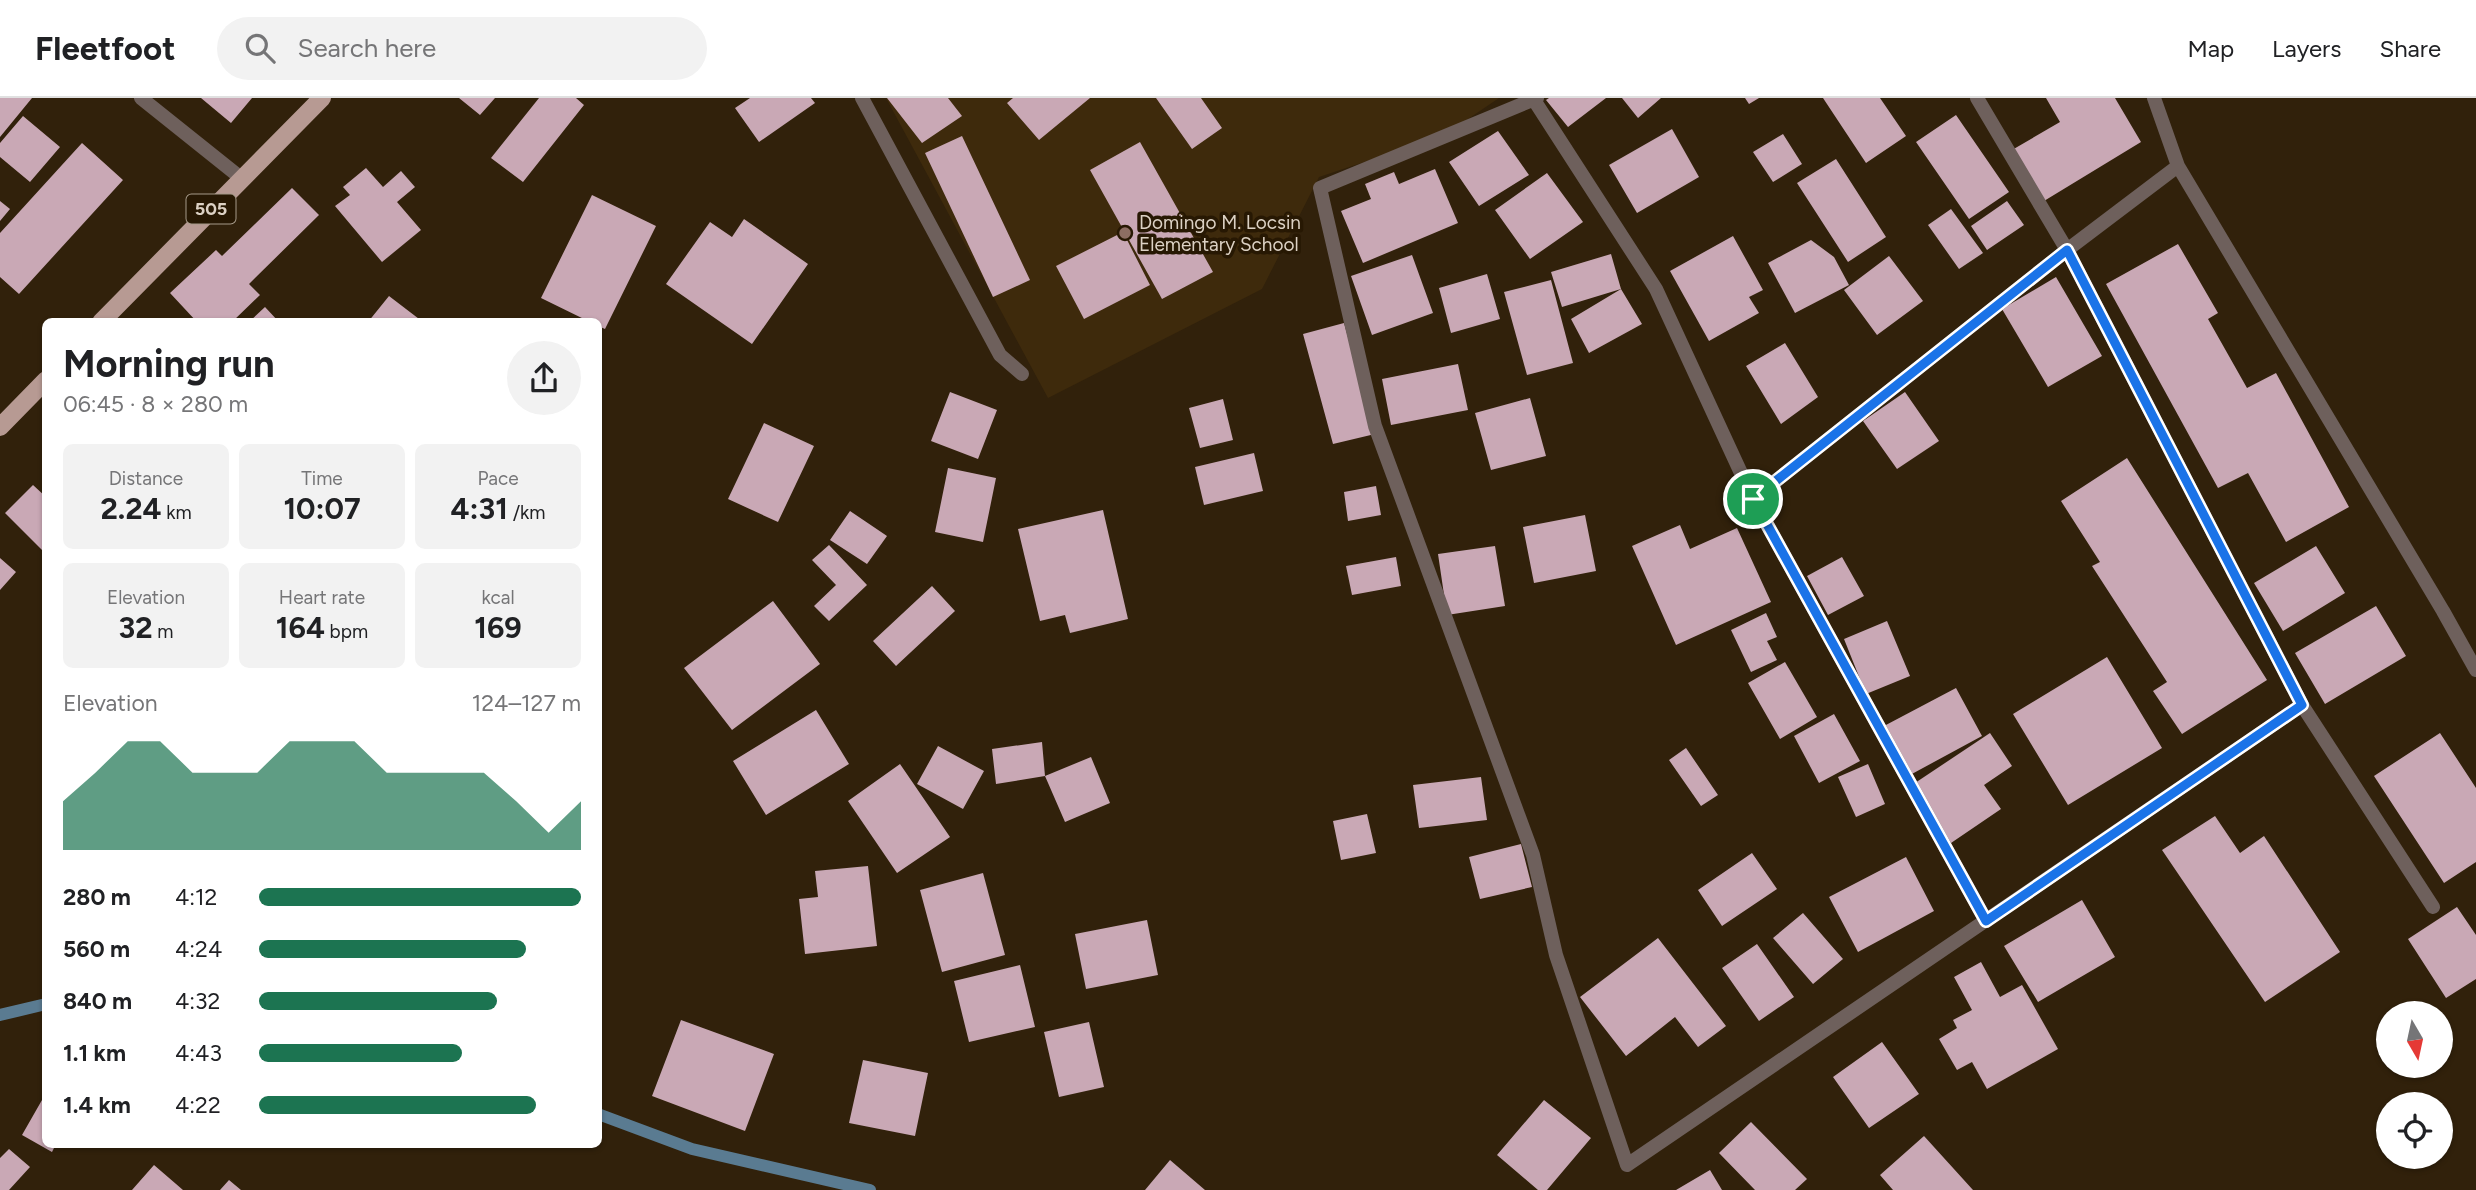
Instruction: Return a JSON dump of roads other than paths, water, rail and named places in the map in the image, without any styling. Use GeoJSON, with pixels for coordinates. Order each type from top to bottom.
{"type":"FeatureCollection","features":[{"type":"Feature","properties":{"kind":"main road","name":"505"},"geometry":{"type":"LineString","coordinates":[[105,318],[322,98]]}},
{"type":"Feature","properties":{"kind":"main road"},"geometry":{"type":"LineString","coordinates":[[0,427],[42,384]]}},
{"type":"Feature","properties":{"kind":"street"},"geometry":{"type":"LineString","coordinates":[[141,98],[241,178]]}},
{"type":"Feature","properties":{"kind":"street"},"geometry":{"type":"LineString","coordinates":[[862,98],[1000,355],[1022,374]]}},
{"type":"Feature","properties":{"kind":"street"},"geometry":{"type":"LineString","coordinates":[[1977,98],[2067,250],[2302,705],[2433,907]]}},
{"type":"Feature","properties":{"kind":"street"},"geometry":{"type":"LineString","coordinates":[[2154,98],[2178,166],[2476,670]]}},
{"type":"Feature","properties":{"kind":"street"},"geometry":{"type":"LineString","coordinates":[[1986,921],[1753,499],[1656,289],[1535,99],[1320,188],[1375,426],[1533,855],[1556,955],[1627,1165],[1986,921],[2302,705]]}},
{"type":"Feature","properties":{"kind":"street"},"geometry":{"type":"LineString","coordinates":[[1753,499],[2067,250],[2178,166]]}},
{"type":"Feature","properties":{"kind":"waterway"},"geometry":{"type":"LineString","coordinates":[[0,1015],[42,1005]]}},
{"type":"Feature","properties":{"kind":"waterway"},"geometry":{"type":"LineString","coordinates":[[602,1115],[692,1149],[870,1190]]}},
{"type":"Feature","properties":{"kind":"place","name":"Domingo M. Locsin Elementary School"},"geometry":{"type":"Point","coordinates":[1125,233]}}]}
